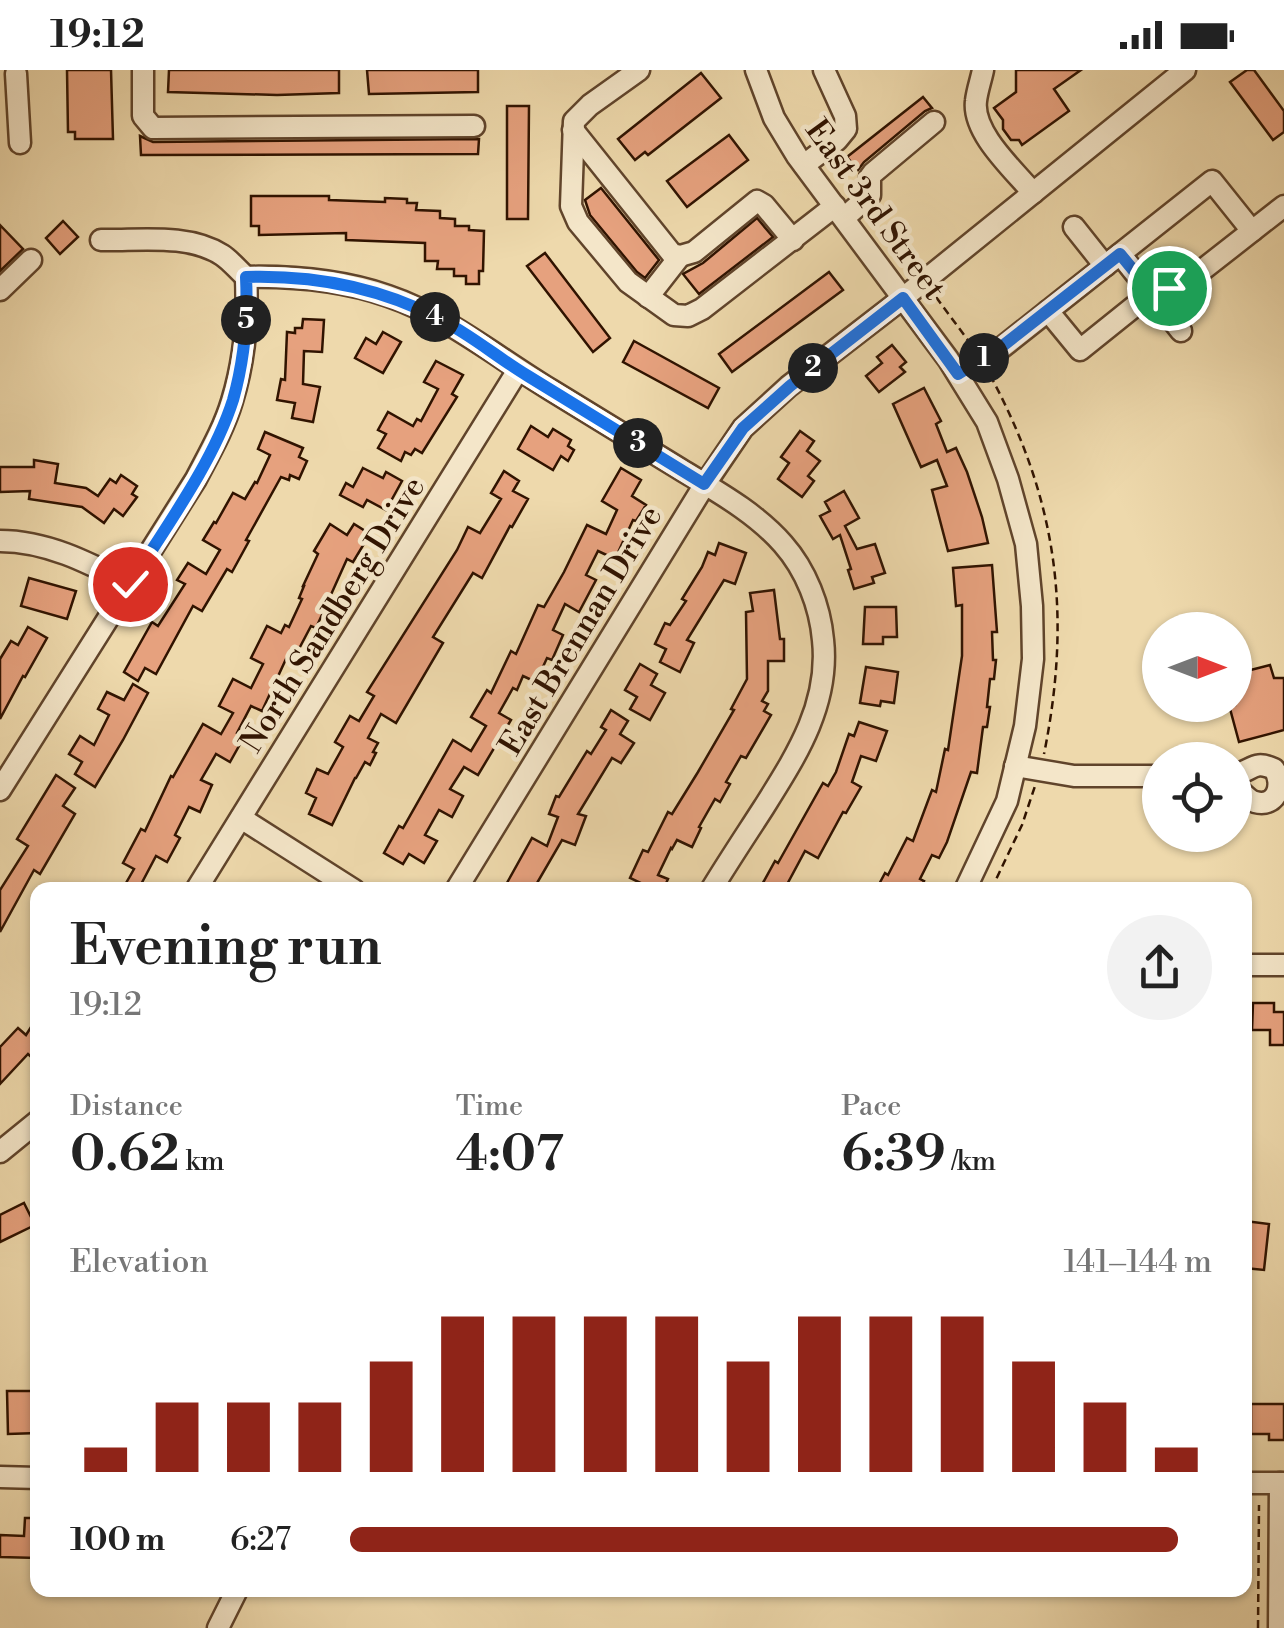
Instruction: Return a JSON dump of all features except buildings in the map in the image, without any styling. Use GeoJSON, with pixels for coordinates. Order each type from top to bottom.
{"type":"FeatureCollection","features":[{"type":"Feature","properties":{"kind":"street"},"geometry":{"type":"LineString","coordinates":[[143,70],[143,116],[153,128],[474,126]]}},
{"type":"Feature","properties":{"kind":"street"},"geometry":{"type":"LineString","coordinates":[[640,70],[574,121],[572,206],[578,222],[628,282],[674,315],[688,316],[702,310],[792,240],[870,194],[873,173],[934,122]]}},
{"type":"Feature","properties":{"kind":"street","name":"East 3rd Street"},"geometry":{"type":"LineString","coordinates":[[756,70],[774,118],[804,165],[958,374],[987,422],[1026,544],[1033,658],[1025,726],[1007,801],[969,882]]}},
{"type":"Feature","properties":{"kind":"street"},"geometry":{"type":"LineString","coordinates":[[804,165],[846,129],[824,70]]}},
{"type":"Feature","properties":{"kind":"street"},"geometry":{"type":"LineString","coordinates":[[983,70],[975,104],[978,121],[1033,193]]}},
{"type":"Feature","properties":{"kind":"street","name":"East Brennan Drive"},"geometry":{"type":"LineString","coordinates":[[461,882],[704,484],[743,428],[790,386],[1186,70]]}},
{"type":"Feature","properties":{"kind":"street"},"geometry":{"type":"LineString","coordinates":[[12,73],[20,143]]}},
{"type":"Feature","properties":{"kind":"street"},"geometry":{"type":"LineString","coordinates":[[573,130],[672,254],[694,252],[757,202],[764,204],[792,240]]}},
{"type":"Feature","properties":{"kind":"street"},"geometry":{"type":"LineString","coordinates":[[958,374],[1000,348],[1212,181],[1252,231]]}},
{"type":"Feature","properties":{"kind":"street"},"geometry":{"type":"LineString","coordinates":[[1048,311],[1080,350],[1152,293],[1187,282],[1284,206]]}},
{"type":"Feature","properties":{"kind":"street"},"geometry":{"type":"LineString","coordinates":[[1074,227],[1152,293],[1180,331]]}},
{"type":"Feature","properties":{"kind":"street"},"geometry":{"type":"LineString","coordinates":[[100,240],[198,244],[222,255],[246,277],[304,278],[348,284],[390,296],[440,319],[704,484],[760,521],[785,546],[802,570],[819,611],[824,681],[803,742],[716,882]]}},
{"type":"Feature","properties":{"kind":"street"},"geometry":{"type":"LineString","coordinates":[[648,297],[680,256]]}},
{"type":"Feature","properties":{"kind":"street"},"geometry":{"type":"LineString","coordinates":[[0,290],[31,260]]}},
{"type":"Feature","properties":{"kind":"street"},"geometry":{"type":"LineString","coordinates":[[0,790],[196,479],[232,404],[248,306],[246,277]]}},
{"type":"Feature","properties":{"kind":"street","name":"North Sandberg Drive"},"geometry":{"type":"LineString","coordinates":[[201,882],[518,370]]}},
{"type":"Feature","properties":{"kind":"street"},"geometry":{"type":"LineString","coordinates":[[0,541],[52,548],[130,584]]}},
{"type":"Feature","properties":{"kind":"street"},"geometry":{"type":"LineString","coordinates":[[1252,767],[1258,764],[1274,769],[1280,782],[1279,791],[1268,802],[1252,801]]}},
{"type":"Feature","properties":{"kind":"street"},"geometry":{"type":"LineString","coordinates":[[1015,766],[1074,776],[1142,776]]}},
{"type":"Feature","properties":{"kind":"street"},"geometry":{"type":"LineString","coordinates":[[241,818],[341,882]]}},
{"type":"Feature","properties":{"kind":"street"},"geometry":{"type":"LineString","coordinates":[[1252,965],[1284,965]]}},
{"type":"Feature","properties":{"kind":"street"},"geometry":{"type":"LineString","coordinates":[[0,1152],[30,1128]]}},
{"type":"Feature","properties":{"kind":"street"},"geometry":{"type":"LineString","coordinates":[[0,1477],[30,1478]]}},
{"type":"Feature","properties":{"kind":"street"},"geometry":{"type":"LineString","coordinates":[[1252,1482],[1282,1483],[1279,1628]]}},
{"type":"Feature","properties":{"kind":"street"},"geometry":{"type":"LineString","coordinates":[[218,1628],[234,1597]]}},
{"type":"Feature","properties":{"kind":"path"},"geometry":{"type":"LineString","coordinates":[[994,882],[1022,825],[1040,770]]}},
{"type":"Feature","properties":{"kind":"path"},"geometry":{"type":"LineString","coordinates":[[1258,1628],[1259,1505]]}},
{"type":"Feature","properties":{"kind":"route"},"geometry":{"type":"LineString","coordinates":[[130,584],[196,479],[232,404],[248,306],[246,277],[304,278],[348,284],[390,296],[440,319],[704,484],[743,428],[903,298],[958,374],[1000,348],[1120,254],[1152,293],[1169,288]]}}]}
